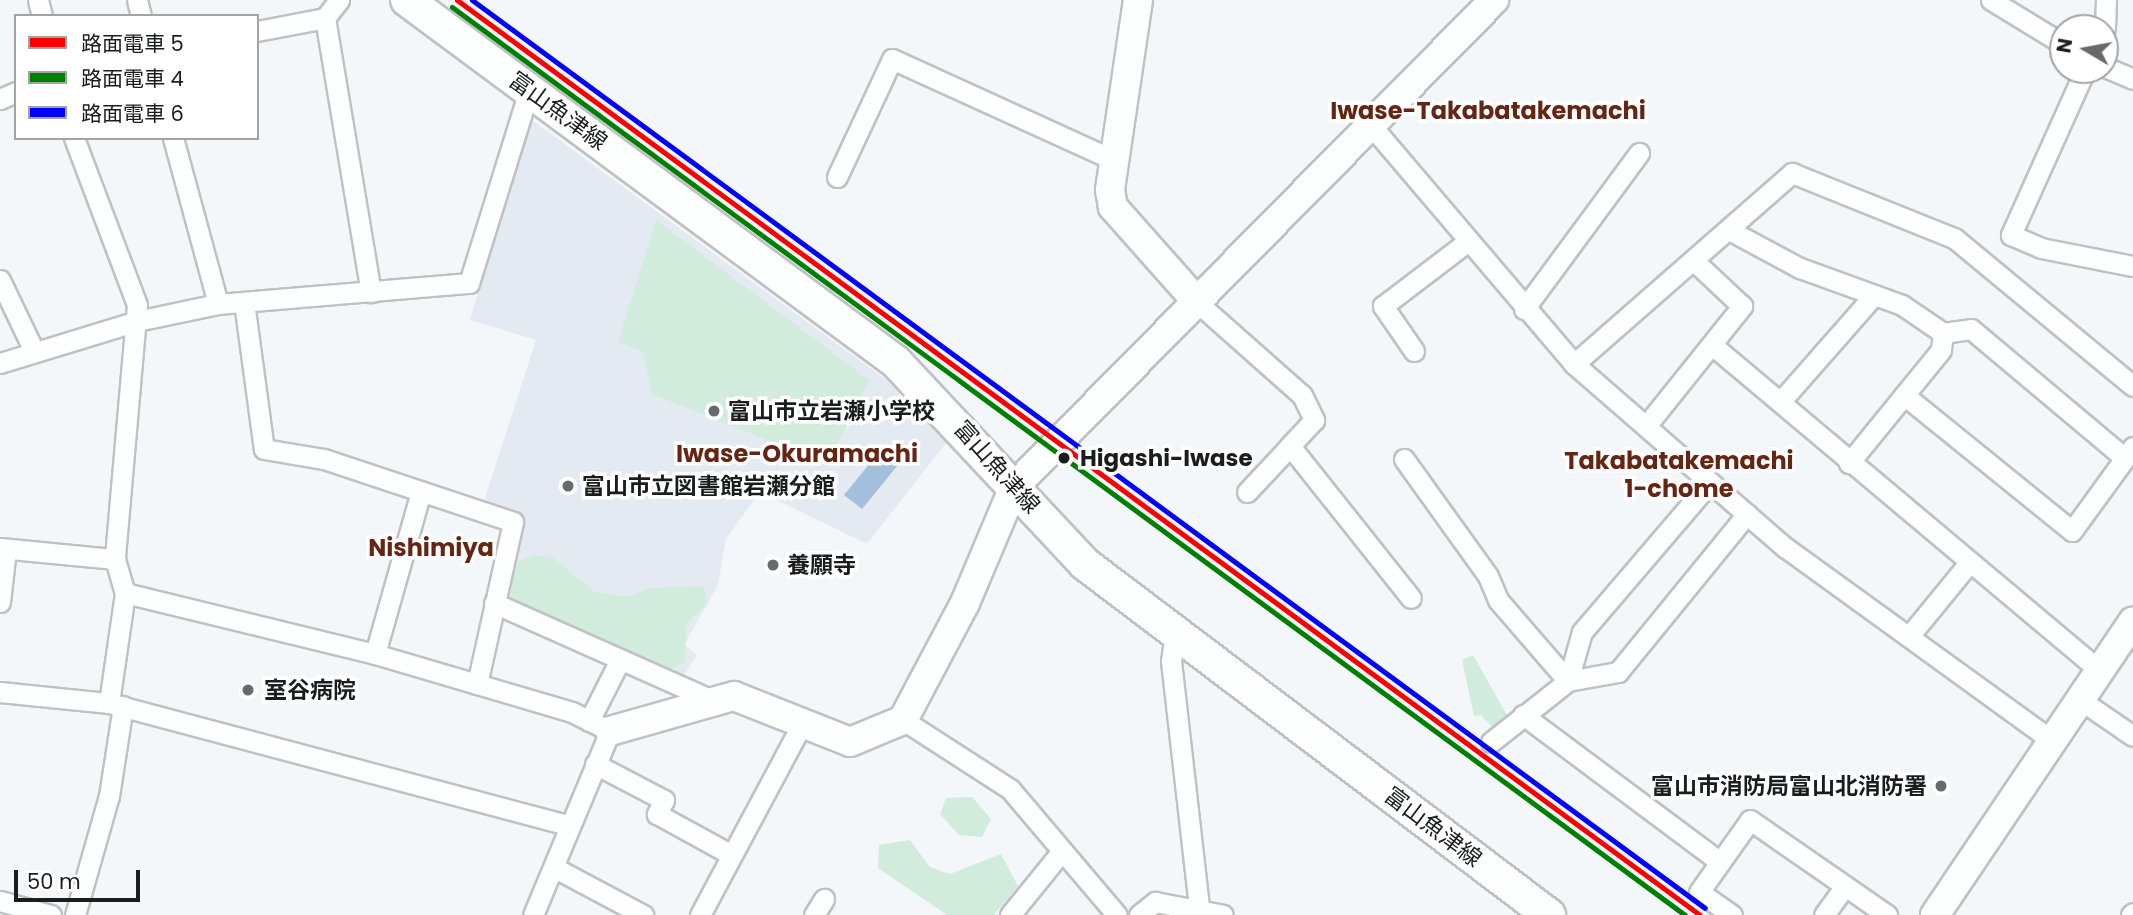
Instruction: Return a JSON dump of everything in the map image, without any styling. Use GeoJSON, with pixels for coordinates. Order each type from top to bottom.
{"type":"FeatureCollection","features":[{"type":"Feature","properties":{"kind":"main road","name":"富山魚津線"},"geometry":{"type":"LineString","coordinates":[[407,0],[896,362],[1085,565],[1549,915]]}},
{"type":"Feature","properties":{"kind":"street"},"geometry":{"type":"LineString","coordinates":[[259,32],[325,18],[339,0]]}},
{"type":"Feature","properties":{"kind":"street"},"geometry":{"type":"LineString","coordinates":[[1138,0],[1114,160],[1113,207],[1199,304],[1302,395],[1314,420],[1247,492]]}},
{"type":"Feature","properties":{"kind":"street"},"geometry":{"type":"LineString","coordinates":[[125,593],[375,654],[477,684],[599,726],[714,701],[745,699],[800,726],[850,742],[903,720],[965,603],[1014,487],[1199,304],[1369,123],[1494,0]]}},
{"type":"Feature","properties":{"kind":"street"},"geometry":{"type":"LineString","coordinates":[[1988,1],[2049,36]]}},
{"type":"Feature","properties":{"kind":"street"},"geometry":{"type":"LineString","coordinates":[[325,18],[371,292]]}},
{"type":"Feature","properties":{"kind":"street"},"geometry":{"type":"LineString","coordinates":[[837,177],[892,59],[1114,160]]}},
{"type":"Feature","properties":{"kind":"street"},"geometry":{"type":"LineString","coordinates":[[2079,84],[2011,235],[2040,248],[2133,266]]}},
{"type":"Feature","properties":{"kind":"street"},"geometry":{"type":"LineString","coordinates":[[0,363],[137,320],[218,304],[469,283],[528,90]]}},
{"type":"Feature","properties":{"kind":"street"},"geometry":{"type":"LineString","coordinates":[[1369,123],[1467,242],[1574,364],[1748,514],[2050,739]]}},
{"type":"Feature","properties":{"kind":"street"},"geometry":{"type":"LineString","coordinates":[[75,140],[113,231],[137,320],[115,559],[125,593],[109,796],[75,915]]}},
{"type":"Feature","properties":{"kind":"street"},"geometry":{"type":"LineString","coordinates":[[174,140],[218,304]]}},
{"type":"Feature","properties":{"kind":"street"},"geometry":{"type":"LineString","coordinates":[[1524,309],[1639,153]]}},
{"type":"Feature","properties":{"kind":"street"},"geometry":{"type":"LineString","coordinates":[[1574,364],[1792,173],[1954,238],[2133,386]]}},
{"type":"Feature","properties":{"kind":"street"},"geometry":{"type":"LineString","coordinates":[[1729,230],[1800,268],[1902,305],[1942,333],[1971,329],[2129,453],[2072,531],[1904,395]]}},
{"type":"Feature","properties":{"kind":"street"},"geometry":{"type":"LineString","coordinates":[[1414,351],[1382,306],[1467,242]]}},
{"type":"Feature","properties":{"kind":"street"},"geometry":{"type":"LineString","coordinates":[[1646,426],[1742,306],[1694,261]]}},
{"type":"Feature","properties":{"kind":"street"},"geometry":{"type":"LineString","coordinates":[[0,279],[34,351]]}},
{"type":"Feature","properties":{"kind":"street"},"geometry":{"type":"LineString","coordinates":[[1781,401],[1874,295]]}},
{"type":"Feature","properties":{"kind":"street"},"geometry":{"type":"LineString","coordinates":[[244,302],[264,449],[324,459],[513,522],[477,684]]}},
{"type":"Feature","properties":{"kind":"street"},"geometry":{"type":"LineString","coordinates":[[1849,463],[1941,350],[1942,333]]}},
{"type":"Feature","properties":{"kind":"street"},"geometry":{"type":"LineString","coordinates":[[1713,345],[1781,401],[1849,463],[2099,670]]}},
{"type":"Feature","properties":{"kind":"street"},"geometry":{"type":"LineString","coordinates":[[1290,446],[1411,598]]}},
{"type":"Feature","properties":{"kind":"street"},"geometry":{"type":"LineString","coordinates":[[1404,459],[1488,576],[1498,600],[1568,681]]}},
{"type":"Feature","properties":{"kind":"street"},"geometry":{"type":"LineString","coordinates":[[1568,681],[1583,632],[1710,482]]}},
{"type":"Feature","properties":{"kind":"street"},"geometry":{"type":"LineString","coordinates":[[375,654],[421,491]]}},
{"type":"Feature","properties":{"kind":"street"},"geometry":{"type":"LineString","coordinates":[[1492,742],[1568,681],[1618,672],[1748,514]]}},
{"type":"Feature","properties":{"kind":"street"},"geometry":{"type":"LineString","coordinates":[[0,601],[3,549],[115,559]]}},
{"type":"Feature","properties":{"kind":"street"},"geometry":{"type":"LineString","coordinates":[[1910,635],[1969,564]]}},
{"type":"Feature","properties":{"kind":"street"},"geometry":{"type":"LineString","coordinates":[[494,603],[714,701]]}},
{"type":"Feature","properties":{"kind":"street"},"geometry":{"type":"LineString","coordinates":[[1935,915],[2050,739],[2133,622]]}},
{"type":"Feature","properties":{"kind":"street"},"geometry":{"type":"LineString","coordinates":[[1175,633],[1171,661],[1199,907]]}},
{"type":"Feature","properties":{"kind":"street"},"geometry":{"type":"LineString","coordinates":[[533,915],[557,869],[569,825],[595,764],[599,726],[621,660]]}},
{"type":"Feature","properties":{"kind":"street"},"geometry":{"type":"LineString","coordinates":[[0,692],[116,704],[569,825]]}},
{"type":"Feature","properties":{"kind":"street"},"geometry":{"type":"LineString","coordinates":[[2079,699],[2133,736]]}},
{"type":"Feature","properties":{"kind":"street"},"geometry":{"type":"LineString","coordinates":[[1523,715],[1720,862]]}},
{"type":"Feature","properties":{"kind":"street"},"geometry":{"type":"LineString","coordinates":[[903,720],[1010,789],[1117,915]]}},
{"type":"Feature","properties":{"kind":"street"},"geometry":{"type":"LineString","coordinates":[[700,915],[800,726]]}},
{"type":"Feature","properties":{"kind":"street"},"geometry":{"type":"LineString","coordinates":[[595,764],[664,800],[657,814],[732,855]]}},
{"type":"Feature","properties":{"kind":"street"},"geometry":{"type":"LineString","coordinates":[[1732,915],[1699,892],[1750,820],[1887,915]]}},
{"type":"Feature","properties":{"kind":"street"},"geometry":{"type":"LineString","coordinates":[[1010,915],[1062,851]]}},
{"type":"Feature","properties":{"kind":"street"},"geometry":{"type":"LineString","coordinates":[[557,869],[643,915]]}},
{"type":"Feature","properties":{"kind":"street"},"geometry":{"type":"LineString","coordinates":[[1824,915],[1845,886]]}},
{"type":"Feature","properties":{"kind":"street"},"geometry":{"type":"LineString","coordinates":[[0,901],[51,915]]}},
{"type":"Feature","properties":{"kind":"street"},"geometry":{"type":"LineString","coordinates":[[1139,915],[1155,902],[1199,907],[1223,915]]}},
{"type":"Feature","properties":{"kind":"shaded area","name":"富山市立岩瀬小学校"},"geometry":{"type":"Polygon","coordinates":[[[528,117],[885,379],[946,443],[867,544],[760,492],[726,539],[718,585],[684,645],[697,655],[683,677],[508,600],[521,514],[484,501],[536,340],[470,320],[528,117]]]}},
{"type":"Feature","properties":{"kind":"green space"},"geometry":{"type":"Polygon","coordinates":[[[656,220],[869,380],[827,464],[652,394],[643,352],[618,342],[656,220]]]}},
{"type":"Feature","properties":{"kind":"green space"},"geometry":{"type":"Polygon","coordinates":[[[533,555],[552,557],[595,592],[628,597],[651,588],[704,586],[707,602],[686,625],[685,662],[661,673],[523,609],[510,594],[511,582],[518,562],[533,555]]]}},
{"type":"Feature","properties":{"kind":"green space"},"geometry":{"type":"Polygon","coordinates":[[[1473,655],[1508,717],[1493,728],[1481,715],[1474,716],[1462,660],[1473,655]]]}},
{"type":"Feature","properties":{"kind":"green space"},"geometry":{"type":"Polygon","coordinates":[[[972,797],[991,819],[982,837],[959,835],[940,814],[946,798],[972,797]]]}},
{"type":"Feature","properties":{"kind":"green space"},"geometry":{"type":"Polygon","coordinates":[[[910,840],[930,867],[950,874],[1001,854],[1018,886],[994,915],[947,915],[878,868],[879,845],[910,840]]]}},
{"type":"Feature","properties":{"kind":"water"},"geometry":{"type":"Polygon","coordinates":[[[884,446],[902,460],[862,509],[844,495],[884,446]]]}},
{"type":"Feature","properties":{"kind":"tram line","name":"5"},"geometry":{"type":"LineString","coordinates":[[457,0],[1700,915]]}},
{"type":"Feature","properties":{"kind":"tram line","name":"6"},"geometry":{"type":"LineString","coordinates":[[472,0],[1705,908]]}},
{"type":"Feature","properties":{"kind":"tram line","name":"4"},"geometry":{"type":"LineString","coordinates":[[452,7],[1685,915]]}},
{"type":"Feature","properties":{"kind":"place","name":"富山市立岩瀬小学校"},"geometry":{"type":"Point","coordinates":[714,411]}},
{"type":"Feature","properties":{"kind":"place","name":"Higashi-Iwase"},"geometry":{"type":"Point","coordinates":[1064,458]}},
{"type":"Feature","properties":{"kind":"place","name":"富山市立図書館岩瀬分館"},"geometry":{"type":"Point","coordinates":[568,486]}},
{"type":"Feature","properties":{"kind":"place","name":"養願寺"},"geometry":{"type":"Point","coordinates":[773,565]}},
{"type":"Feature","properties":{"kind":"place","name":"室谷病院"},"geometry":{"type":"Point","coordinates":[248,690]}},
{"type":"Feature","properties":{"kind":"place","name":"富山市消防局富山北消防署"},"geometry":{"type":"Point","coordinates":[1941,786]}},
{"type":"Feature","properties":{"kind":"district","name":"Iwase-Takabatakemachi"},"geometry":{"type":"Point","coordinates":[1488,111]}},
{"type":"Feature","properties":{"kind":"district","name":"Iwase-Okuramachi"},"geometry":{"type":"Point","coordinates":[797,454]}},
{"type":"Feature","properties":{"kind":"district","name":"Takabatakemachi 1-chome"},"geometry":{"type":"Point","coordinates":[1679,475]}},
{"type":"Feature","properties":{"kind":"district","name":"Nishimiya"},"geometry":{"type":"Point","coordinates":[431,548]}}]}
